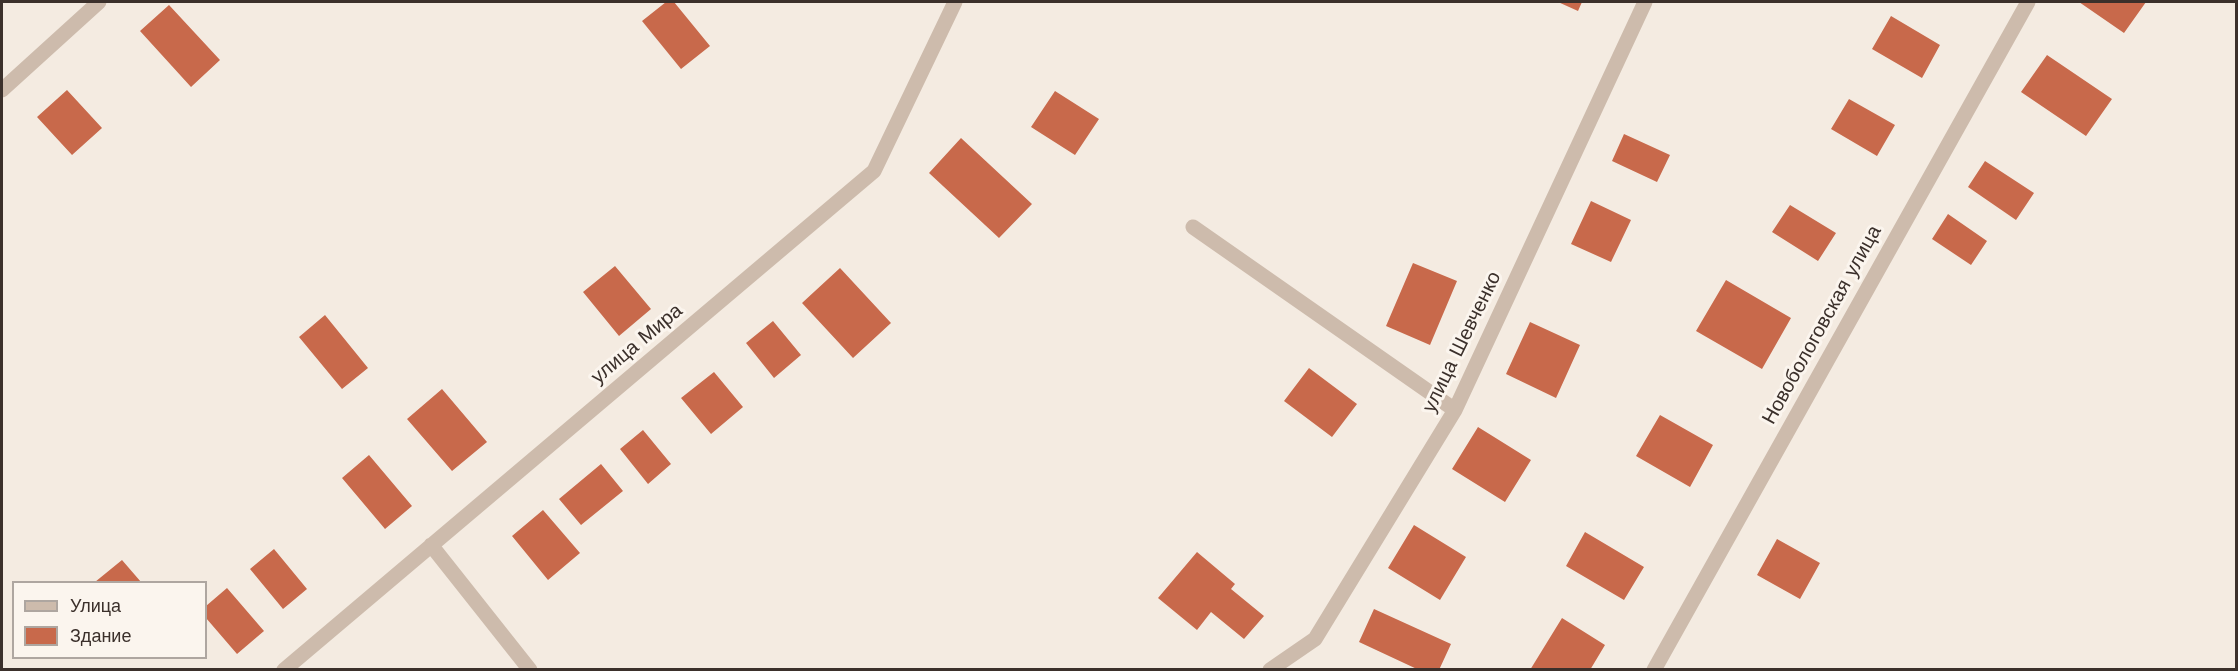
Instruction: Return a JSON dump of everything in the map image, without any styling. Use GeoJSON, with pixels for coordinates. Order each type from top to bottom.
{"type":"FeatureCollection","features":[{"type":"Feature","properties":{"kind":"street"},"geometry":{"type":"LineString","coordinates":[[2,90],[99,2]]}},
{"type":"Feature","properties":{"kind":"street","name":"улица Мира"},"geometry":{"type":"LineString","coordinates":[[284,669],[874,171],[955,2]]}},
{"type":"Feature","properties":{"kind":"street","name":"улица Шевченко"},"geometry":{"type":"LineString","coordinates":[[1270,669],[1315,639],[1455,410],[1645,2]]}},
{"type":"Feature","properties":{"kind":"street","name":"Новобологовская улица"},"geometry":{"type":"LineString","coordinates":[[1654,669],[2028,2]]}},
{"type":"Feature","properties":{"kind":"street"},"geometry":{"type":"LineString","coordinates":[[1193,227],[1455,410]]}},
{"type":"Feature","properties":{"kind":"street"},"geometry":{"type":"LineString","coordinates":[[431,545],[530,669]]}},
{"type":"Feature","properties":{"kind":"building"},"geometry":{"type":"Polygon","coordinates":[[[666,2],[674,2],[710,46],[681,69],[642,21],[666,2]]]}},
{"type":"Feature","properties":{"kind":"building"},"geometry":{"type":"Polygon","coordinates":[[[1558,2],[1582,2],[1578,11],[1558,2]]]}},
{"type":"Feature","properties":{"kind":"building"},"geometry":{"type":"Polygon","coordinates":[[[2079,2],[2146,2],[2124,33],[2079,2]]]}},
{"type":"Feature","properties":{"kind":"building"},"geometry":{"type":"Polygon","coordinates":[[[169,5],[220,60],[191,87],[140,31],[169,5]]]}},
{"type":"Feature","properties":{"kind":"building"},"geometry":{"type":"Polygon","coordinates":[[[1891,16],[1940,45],[1922,78],[1872,49],[1891,16]]]}},
{"type":"Feature","properties":{"kind":"building"},"geometry":{"type":"Polygon","coordinates":[[[2047,55],[2112,99],[2086,136],[2021,92],[2047,55]]]}},
{"type":"Feature","properties":{"kind":"building"},"geometry":{"type":"Polygon","coordinates":[[[67,90],[102,128],[72,155],[37,117],[67,90]]]}},
{"type":"Feature","properties":{"kind":"building"},"geometry":{"type":"Polygon","coordinates":[[[1055,91],[1099,119],[1075,155],[1031,127],[1055,91]]]}},
{"type":"Feature","properties":{"kind":"building"},"geometry":{"type":"Polygon","coordinates":[[[1849,99],[1895,125],[1877,156],[1831,129],[1849,99]]]}},
{"type":"Feature","properties":{"kind":"building"},"geometry":{"type":"Polygon","coordinates":[[[1624,134],[1670,155],[1657,182],[1612,161],[1624,134]]]}},
{"type":"Feature","properties":{"kind":"building"},"geometry":{"type":"Polygon","coordinates":[[[961,138],[1032,204],[999,238],[929,173],[961,138]]]}},
{"type":"Feature","properties":{"kind":"building"},"geometry":{"type":"Polygon","coordinates":[[[1985,161],[2034,193],[2016,220],[1968,187],[1985,161]]]}},
{"type":"Feature","properties":{"kind":"building"},"geometry":{"type":"Polygon","coordinates":[[[1591,201],[1631,220],[1611,262],[1571,244],[1591,201]]]}},
{"type":"Feature","properties":{"kind":"building"},"geometry":{"type":"Polygon","coordinates":[[[1790,205],[1836,233],[1818,261],[1772,232],[1790,205]]]}},
{"type":"Feature","properties":{"kind":"building"},"geometry":{"type":"Polygon","coordinates":[[[1948,214],[1987,241],[1971,265],[1932,239],[1948,214]]]}},
{"type":"Feature","properties":{"kind":"building"},"geometry":{"type":"Polygon","coordinates":[[[1413,263],[1457,281],[1430,345],[1386,326],[1413,263]]]}},
{"type":"Feature","properties":{"kind":"building"},"geometry":{"type":"Polygon","coordinates":[[[615,266],[651,309],[619,336],[583,292],[615,266]]]}},
{"type":"Feature","properties":{"kind":"building"},"geometry":{"type":"Polygon","coordinates":[[[840,268],[891,323],[853,358],[802,303],[840,268]]]}},
{"type":"Feature","properties":{"kind":"building"},"geometry":{"type":"Polygon","coordinates":[[[1726,280],[1791,318],[1762,369],[1696,331],[1726,280]]]}},
{"type":"Feature","properties":{"kind":"building"},"geometry":{"type":"Polygon","coordinates":[[[325,315],[368,368],[342,389],[299,337],[325,315]]]}},
{"type":"Feature","properties":{"kind":"building"},"geometry":{"type":"Polygon","coordinates":[[[773,321],[801,355],[774,378],[746,343],[773,321]]]}},
{"type":"Feature","properties":{"kind":"building"},"geometry":{"type":"Polygon","coordinates":[[[1530,322],[1580,345],[1556,398],[1506,374],[1530,322]]]}},
{"type":"Feature","properties":{"kind":"building"},"geometry":{"type":"Polygon","coordinates":[[[1309,368],[1357,404],[1332,437],[1284,401],[1309,368]]]}},
{"type":"Feature","properties":{"kind":"building"},"geometry":{"type":"Polygon","coordinates":[[[714,372],[743,407],[711,434],[681,398],[714,372]]]}},
{"type":"Feature","properties":{"kind":"building"},"geometry":{"type":"Polygon","coordinates":[[[442,389],[487,442],[452,471],[407,419],[442,389]]]}},
{"type":"Feature","properties":{"kind":"building"},"geometry":{"type":"Polygon","coordinates":[[[1660,415],[1713,445],[1690,487],[1636,456],[1660,415]]]}},
{"type":"Feature","properties":{"kind":"building"},"geometry":{"type":"Polygon","coordinates":[[[1478,427],[1531,460],[1505,502],[1452,469],[1478,427]]]}},
{"type":"Feature","properties":{"kind":"building"},"geometry":{"type":"Polygon","coordinates":[[[643,430],[671,464],[648,484],[620,449],[643,430]]]}},
{"type":"Feature","properties":{"kind":"building"},"geometry":{"type":"Polygon","coordinates":[[[369,455],[412,506],[385,529],[342,478],[369,455]]]}},
{"type":"Feature","properties":{"kind":"building"},"geometry":{"type":"Polygon","coordinates":[[[601,464],[623,491],[581,525],[559,499],[601,464]]]}},
{"type":"Feature","properties":{"kind":"building"},"geometry":{"type":"Polygon","coordinates":[[[543,510],[580,553],[548,580],[512,536],[543,510]]]}},
{"type":"Feature","properties":{"kind":"building"},"geometry":{"type":"Polygon","coordinates":[[[1414,525],[1466,557],[1440,600],[1388,568],[1414,525]]]}},
{"type":"Feature","properties":{"kind":"building"},"geometry":{"type":"Polygon","coordinates":[[[1585,532],[1644,567],[1624,600],[1566,566],[1585,532]]]}},
{"type":"Feature","properties":{"kind":"building"},"geometry":{"type":"Polygon","coordinates":[[[1777,539],[1820,563],[1800,599],[1757,575],[1777,539]]]}},
{"type":"Feature","properties":{"kind":"building"},"geometry":{"type":"Polygon","coordinates":[[[274,549],[307,589],[283,609],[250,569],[274,549]]]}},
{"type":"Feature","properties":{"kind":"building"},"geometry":{"type":"Polygon","coordinates":[[[1197,552],[1235,584],[1231,589],[1264,616],[1244,639],[1211,612],[1197,630],[1158,598],[1197,552]]]}},
{"type":"Feature","properties":{"kind":"building"},"geometry":{"type":"Polygon","coordinates":[[[122,560],[140,581],[96,581],[122,560]]]}},
{"type":"Feature","properties":{"kind":"building"},"geometry":{"type":"Polygon","coordinates":[[[227,588],[264,631],[237,654],[207,619],[207,605],[227,588]]]}},
{"type":"Feature","properties":{"kind":"building"},"geometry":{"type":"Polygon","coordinates":[[[1374,609],[1451,644],[1439,670],[1419,670],[1359,642],[1374,609]]]}},
{"type":"Feature","properties":{"kind":"building"},"geometry":{"type":"Polygon","coordinates":[[[1562,618],[1605,645],[1590,670],[1530,670],[1562,618]]]}}]}
